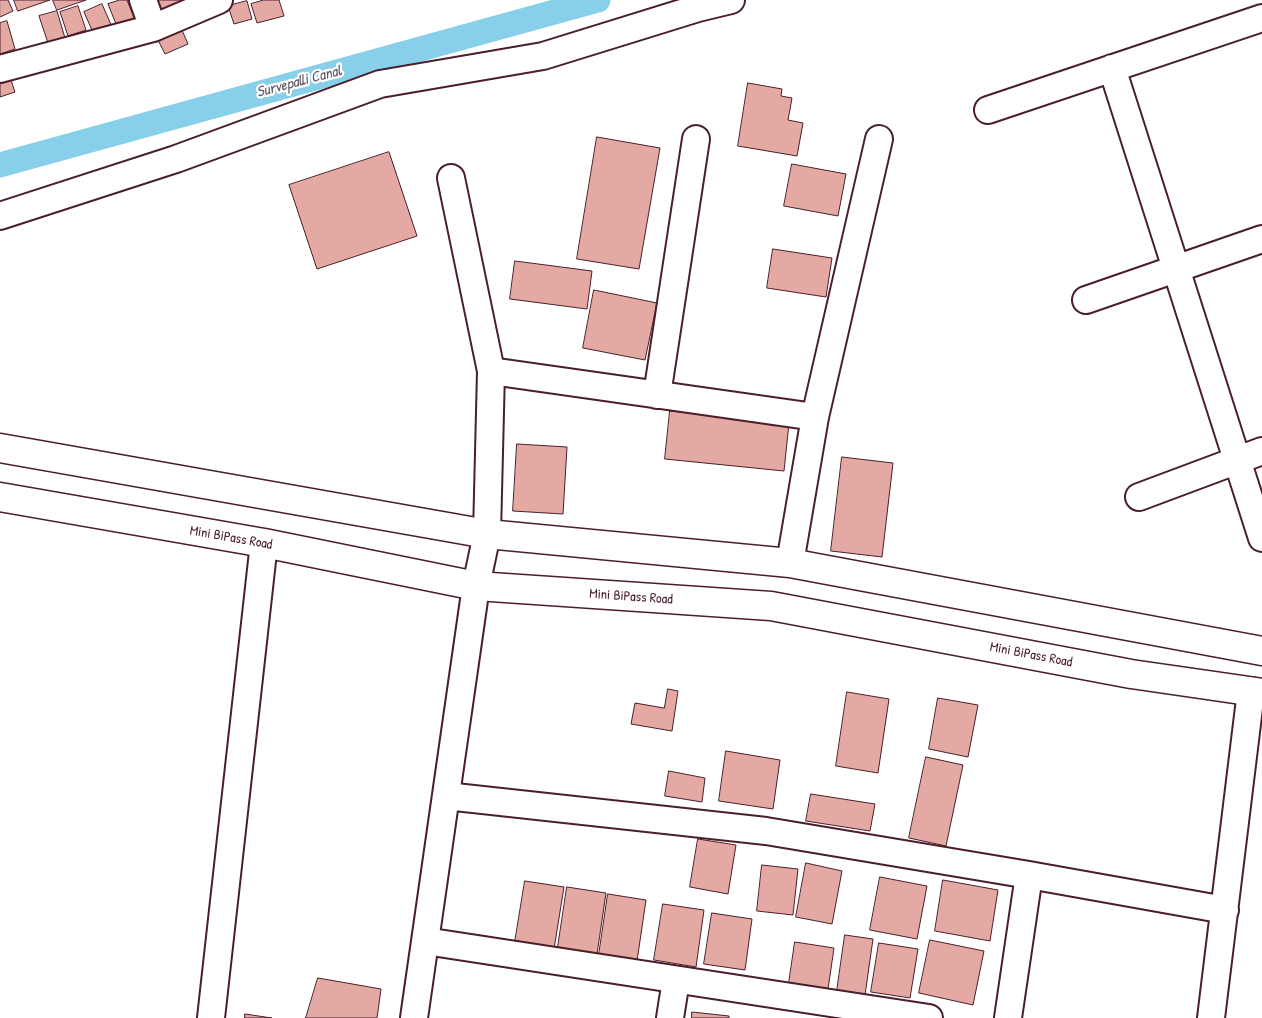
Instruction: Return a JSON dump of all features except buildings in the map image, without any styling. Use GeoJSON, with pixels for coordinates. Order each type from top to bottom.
{"type":"FeatureCollection","features":[{"type":"Feature","properties":{"kind":"main road"},"geometry":{"type":"LineString","coordinates":[[0,448],[487,534],[790,564],[1262,651]]}},
{"type":"Feature","properties":{"kind":"main road","name":"Mini BiPass Road"},"geometry":{"type":"LineString","coordinates":[[0,497],[264,543],[476,586],[771,606],[1131,674],[1256,692]]}},
{"type":"Feature","properties":{"kind":"street"},"geometry":{"type":"LineString","coordinates":[[143,0],[153,28]]}},
{"type":"Feature","properties":{"kind":"street"},"geometry":{"type":"LineString","coordinates":[[0,69],[153,28],[219,0]]}},
{"type":"Feature","properties":{"kind":"street"},"geometry":{"type":"LineString","coordinates":[[0,216],[176,159],[380,84],[543,56],[698,8],[731,0]]}},
{"type":"Feature","properties":{"kind":"street"},"geometry":{"type":"LineString","coordinates":[[988,110],[1262,18]]}},
{"type":"Feature","properties":{"kind":"street"},"geometry":{"type":"LineString","coordinates":[[1112,68],[1262,538]]}},
{"type":"Feature","properties":{"kind":"street"},"geometry":{"type":"LineString","coordinates":[[657,395],[696,139]]}},
{"type":"Feature","properties":{"kind":"street"},"geometry":{"type":"LineString","coordinates":[[790,564],[815,417],[879,139]]}},
{"type":"Feature","properties":{"kind":"street"},"geometry":{"type":"LineString","coordinates":[[414,1018],[476,586],[487,534],[492,371],[451,178]]}},
{"type":"Feature","properties":{"kind":"street"},"geometry":{"type":"LineString","coordinates":[[1086,300],[1262,239]]}},
{"type":"Feature","properties":{"kind":"street"},"geometry":{"type":"LineString","coordinates":[[492,371],[815,417]]}},
{"type":"Feature","properties":{"kind":"street"},"geometry":{"type":"LineString","coordinates":[[1139,497],[1262,451]]}},
{"type":"Feature","properties":{"kind":"street"},"geometry":{"type":"LineString","coordinates":[[212,1018],[264,543]]}},
{"type":"Feature","properties":{"kind":"street"},"geometry":{"type":"LineString","coordinates":[[1210,1018],[1256,692]]}},
{"type":"Feature","properties":{"kind":"street"},"geometry":{"type":"LineString","coordinates":[[446,796],[766,831],[1225,910]]}},
{"type":"Feature","properties":{"kind":"street"},"geometry":{"type":"LineString","coordinates":[[1008,1018],[1029,875]]}},
{"type":"Feature","properties":{"kind":"street"},"geometry":{"type":"LineString","coordinates":[[425,942],[676,980],[840,1011],[929,1018]]}},
{"type":"Feature","properties":{"kind":"street"},"geometry":{"type":"LineString","coordinates":[[670,1018],[676,980]]}},
{"type":"Feature","properties":{"kind":"waterway","name":"Survepalli Canal"},"geometry":{"type":"LineString","coordinates":[[0,165],[598,0]]}}]}
